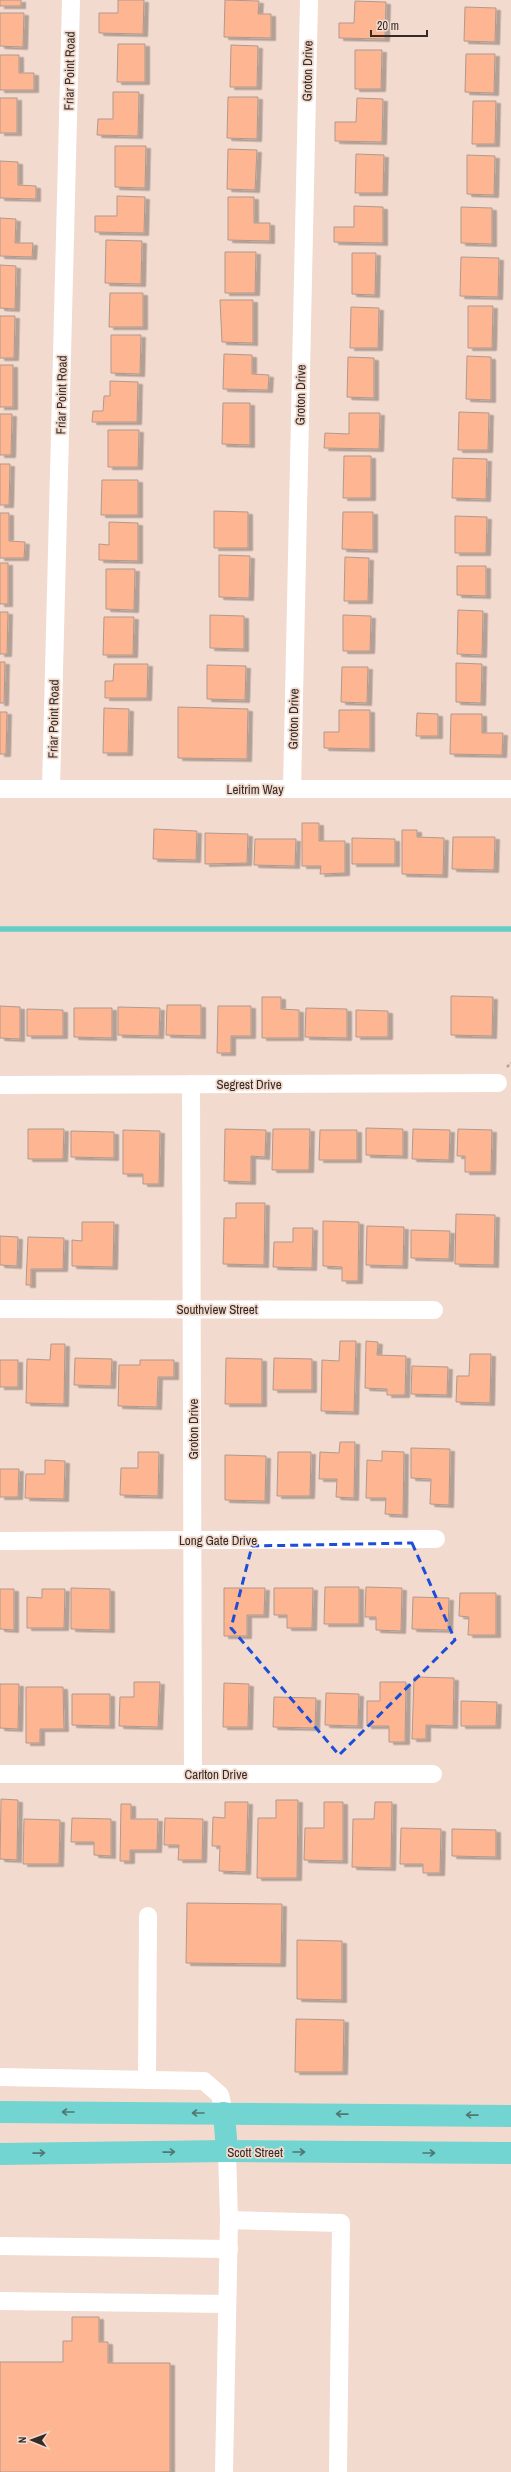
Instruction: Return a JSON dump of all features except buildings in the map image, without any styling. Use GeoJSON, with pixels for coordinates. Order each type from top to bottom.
{"type":"FeatureCollection","features":[{"type":"Feature","properties":{"kind":"main road"},"geometry":{"type":"LineString","coordinates":[[0,2112],[511,2116]]}},
{"type":"Feature","properties":{"kind":"main road"},"geometry":{"type":"LineString","coordinates":[[224,2113],[227,2151]]}},
{"type":"Feature","properties":{"kind":"main road","name":"Scott Street"},"geometry":{"type":"LineString","coordinates":[[0,2154],[227,2151],[511,2154]]}},
{"type":"Feature","properties":{"kind":"street","name":"Friar Point Road"},"geometry":{"type":"LineString","coordinates":[[51,789],[71,0]]}},
{"type":"Feature","properties":{"kind":"street","name":"Groton Drive"},"geometry":{"type":"LineString","coordinates":[[292,789],[309,0]]}},
{"type":"Feature","properties":{"kind":"street","name":"Leitrim Way"},"geometry":{"type":"LineString","coordinates":[[0,789],[511,789]]}},
{"type":"Feature","properties":{"kind":"street","name":"Segrest Drive"},"geometry":{"type":"LineString","coordinates":[[0,1085],[498,1083]]}},
{"type":"Feature","properties":{"kind":"street","name":"Groton Drive"},"geometry":{"type":"LineString","coordinates":[[191,1084],[193,1309],[193,1774]]}},
{"type":"Feature","properties":{"kind":"street","name":"Southview Street"},"geometry":{"type":"LineString","coordinates":[[0,1309],[434,1310]]}},
{"type":"Feature","properties":{"kind":"street","name":"Long Gate Drive"},"geometry":{"type":"LineString","coordinates":[[0,1541],[436,1539]]}},
{"type":"Feature","properties":{"kind":"street","name":"Carlton Drive"},"geometry":{"type":"LineString","coordinates":[[0,1774],[433,1774]]}},
{"type":"Feature","properties":{"kind":"street"},"geometry":{"type":"LineString","coordinates":[[147,2080],[148,1916]]}},
{"type":"Feature","properties":{"kind":"street"},"geometry":{"type":"LineString","coordinates":[[0,2077],[204,2080],[220,2095],[224,2113]]}},
{"type":"Feature","properties":{"kind":"street"},"geometry":{"type":"LineString","coordinates":[[224,2472],[229,2249],[227,2151]]}},
{"type":"Feature","properties":{"kind":"street"},"geometry":{"type":"LineString","coordinates":[[229,2220],[341,2222],[338,2472]]}},
{"type":"Feature","properties":{"kind":"street"},"geometry":{"type":"LineString","coordinates":[[0,2246],[229,2249]]}},
{"type":"Feature","properties":{"kind":"street"},"geometry":{"type":"LineString","coordinates":[[0,2301],[227,2304]]}},
{"type":"Feature","properties":{"kind":"highlighted area"},"geometry":{"type":"Polygon","coordinates":[[[412,1543],[455,1640],[339,1755],[231,1628],[252,1546],[412,1543]]]}},
{"type":"Feature","properties":{"kind":"waterway"},"geometry":{"type":"LineString","coordinates":[[0,929],[511,929]]}}]}
